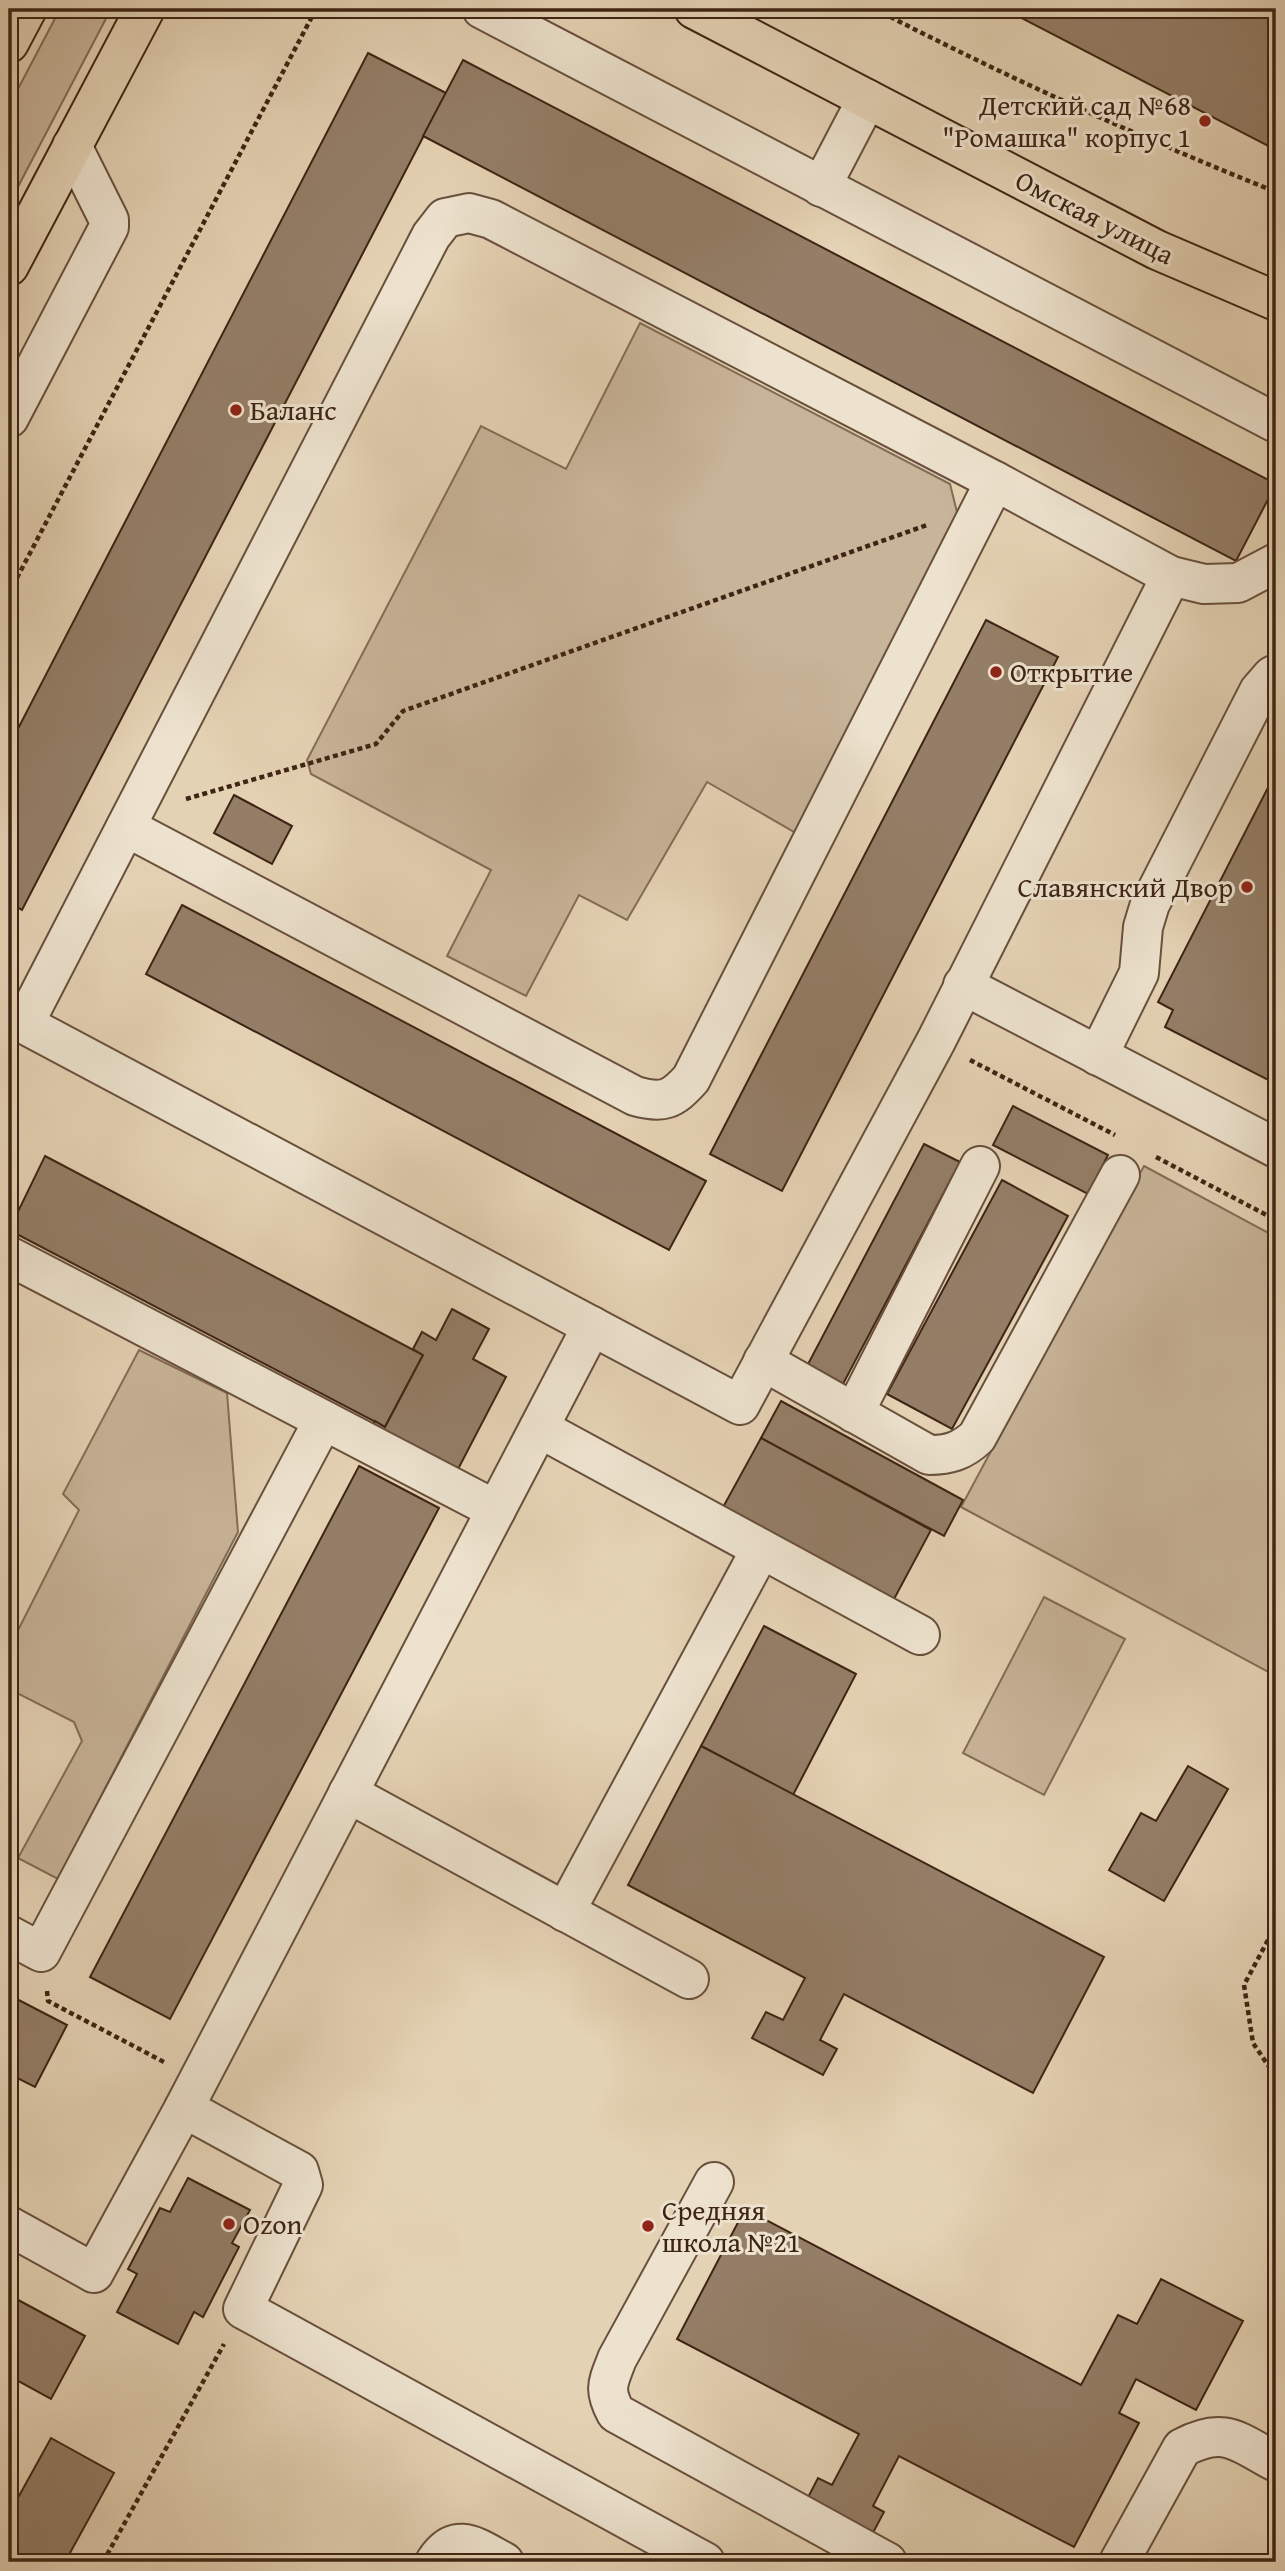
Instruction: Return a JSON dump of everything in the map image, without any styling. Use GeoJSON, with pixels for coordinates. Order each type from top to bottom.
{"type":"FeatureCollection","features":[{"type":"Feature","properties":{"kind":"main road"},"geometry":{"type":"LineString","coordinates":[[9,43],[27,9]]}},
{"type":"Feature","properties":{"kind":"main road"},"geometry":{"type":"LineString","coordinates":[[9,265],[145,9]]}},
{"type":"Feature","properties":{"kind":"main road","name":"Омская улица"},"geometry":{"type":"LineString","coordinates":[[694,9],[1157,250],[1276,301]]}},
{"type":"Feature","properties":{"kind":"lane"},"geometry":{"type":"LineString","coordinates":[[482,9],[1276,423]]}},
{"type":"Feature","properties":{"kind":"lane"},"geometry":{"type":"LineString","coordinates":[[821,187],[867,99]]}},
{"type":"Feature","properties":{"kind":"lane"},"geometry":{"type":"LineString","coordinates":[[9,418],[109,228],[109,220],[72,146]]}},
{"type":"Feature","properties":{"kind":"lane"},"geometry":{"type":"LineString","coordinates":[[1171,576],[936,1041],[740,1405],[592,1326],[14,1031],[126,827],[431,236],[445,218],[469,213],[491,219],[995,481],[1171,576],[1204,584],[1238,583],[1276,563]]}},
{"type":"Feature","properties":{"kind":"lane"},"geometry":{"type":"LineString","coordinates":[[126,827],[635,1096],[656,1102],[677,1095],[691,1079],[995,481]]}},
{"type":"Feature","properties":{"kind":"lane"},"geometry":{"type":"LineString","coordinates":[[1098,1056],[1135,985],[1139,972],[1143,927],[1150,904],[1259,691],[1276,674]]}},
{"type":"Feature","properties":{"kind":"lane"},"geometry":{"type":"LineString","coordinates":[[963,985],[1276,1147]]}},
{"type":"Feature","properties":{"kind":"lane"},"geometry":{"type":"LineString","coordinates":[[854,1413],[980,1166]]}},
{"type":"Feature","properties":{"kind":"lane"},"geometry":{"type":"LineString","coordinates":[[762,1361],[929,1455],[947,1455],[966,1447],[977,1437],[1120,1175]]}},
{"type":"Feature","properties":{"kind":"lane"},"geometry":{"type":"LineString","coordinates":[[9,1256],[496,1510]]}},
{"type":"Feature","properties":{"kind":"lane"},"geometry":{"type":"LineString","coordinates":[[9,2226],[94,2273],[191,2094],[592,1326]]}},
{"type":"Feature","properties":{"kind":"lane"},"geometry":{"type":"LineString","coordinates":[[25,1943],[323,1421]]}},
{"type":"Feature","properties":{"kind":"lane"},"geometry":{"type":"LineString","coordinates":[[540,1427],[920,1635]]}},
{"type":"Feature","properties":{"kind":"lane"},"geometry":{"type":"LineString","coordinates":[[565,1912],[761,1549]]}},
{"type":"Feature","properties":{"kind":"lane"},"geometry":{"type":"LineString","coordinates":[[348,1793],[689,1979]]}},
{"type":"Feature","properties":{"kind":"lane"},"geometry":{"type":"LineString","coordinates":[[191,2094],[299,2171],[303,2185],[243,2309],[705,2562]]}},
{"type":"Feature","properties":{"kind":"lane"},"geometry":{"type":"LineString","coordinates":[[714,2182],[617,2358],[609,2382],[608,2398],[616,2413],[887,2562]]}},
{"type":"Feature","properties":{"kind":"lane"},"geometry":{"type":"LineString","coordinates":[[1119,2562],[1182,2448],[1216,2435],[1235,2440],[1276,2462]]}},
{"type":"Feature","properties":{"kind":"lane"},"geometry":{"type":"LineString","coordinates":[[435,2562],[445,2548],[456,2543],[470,2544],[504,2562]]}},
{"type":"Feature","properties":{"kind":"path"},"geometry":{"type":"LineString","coordinates":[[9,593],[316,9]]}},
{"type":"Feature","properties":{"kind":"path"},"geometry":{"type":"LineString","coordinates":[[876,9],[1067,104],[1276,192]]}},
{"type":"Feature","properties":{"kind":"path"},"geometry":{"type":"LineString","coordinates":[[177,802],[376,744],[403,711],[935,522]]}},
{"type":"Feature","properties":{"kind":"path"},"geometry":{"type":"LineString","coordinates":[[936,1041],[1118,1137]]}},
{"type":"Feature","properties":{"kind":"path"},"geometry":{"type":"LineString","coordinates":[[1155,1156],[1276,1220]]}},
{"type":"Feature","properties":{"kind":"path"},"geometry":{"type":"LineString","coordinates":[[1276,1925],[1244,1985],[1253,2043],[1276,2077]]}},
{"type":"Feature","properties":{"kind":"path"},"geometry":{"type":"LineString","coordinates":[[25,1943],[48,2001],[191,2094]]}},
{"type":"Feature","properties":{"kind":"path"},"geometry":{"type":"LineString","coordinates":[[103,2562],[243,2309]]}},
{"type":"Feature","properties":{"kind":"shaded area"},"geometry":{"type":"Polygon","coordinates":[[[60,9],[111,9],[9,204],[9,106],[60,9]]]}},
{"type":"Feature","properties":{"kind":"shaded area"},"geometry":{"type":"Polygon","coordinates":[[[640,323],[950,484],[959,520],[796,833],[707,782],[627,920],[579,895],[526,996],[447,956],[491,870],[311,774],[307,760],[481,426],[566,469],[640,323]]]}},
{"type":"Feature","properties":{"kind":"shaded area"},"geometry":{"type":"Polygon","coordinates":[[[1144,1166],[1276,1237],[1276,1676],[961,1507],[1144,1166]]]}},
{"type":"Feature","properties":{"kind":"shaded area"},"geometry":{"type":"Polygon","coordinates":[[[139,1350],[227,1393],[238,1532],[58,1879],[18,1858],[82,1741],[74,1722],[9,1689],[9,1648],[79,1510],[63,1494],[139,1350]]]}},
{"type":"Feature","properties":{"kind":"shaded area"},"geometry":{"type":"Polygon","coordinates":[[[1044,1597],[1125,1639],[1044,1795],[963,1753],[1044,1597]]]}},
{"type":"Feature","properties":{"kind":"building"},"geometry":{"type":"Polygon","coordinates":[[[1004,9],[1267,9],[1276,13],[1276,150],[1004,9]]]}},
{"type":"Feature","properties":{"kind":"building"},"geometry":{"type":"Polygon","coordinates":[[[368,53],[446,93],[22,910],[9,903],[9,746],[368,53]]]}},
{"type":"Feature","properties":{"kind":"building"},"geometry":{"type":"Polygon","coordinates":[[[463,60],[1276,484],[1236,561],[423,136],[463,60]]]}},
{"type":"Feature","properties":{"kind":"building"},"geometry":{"type":"Polygon","coordinates":[[[986,620],[1058,657],[782,1191],[710,1154],[986,620]]]}},
{"type":"Feature","properties":{"kind":"building","name":"Славянский Двор"},"geometry":{"type":"Polygon","coordinates":[[[1276,772],[1276,1084],[1165,1027],[1173,1010],[1158,1002],[1276,772]]]}},
{"type":"Feature","properties":{"kind":"building"},"geometry":{"type":"Polygon","coordinates":[[[234,795],[292,826],[272,864],[214,833],[234,795]]]}},
{"type":"Feature","properties":{"kind":"building"},"geometry":{"type":"Polygon","coordinates":[[[182,905],[706,1181],[669,1250],[146,974],[182,905]]]}},
{"type":"Feature","properties":{"kind":"building"},"geometry":{"type":"Polygon","coordinates":[[[1013,1106],[1108,1155],[1088,1194],[993,1145],[1013,1106]]]}},
{"type":"Feature","properties":{"kind":"building"},"geometry":{"type":"Polygon","coordinates":[[[924,1144],[960,1162],[843,1384],[807,1366],[924,1144]]]}},
{"type":"Feature","properties":{"kind":"building"},"geometry":{"type":"Polygon","coordinates":[[[45,1156],[423,1355],[385,1427],[9,1230],[45,1156]]]}},
{"type":"Feature","properties":{"kind":"building"},"geometry":{"type":"Polygon","coordinates":[[[1002,1180],[1068,1216],[952,1429],[887,1394],[1002,1180]]]}},
{"type":"Feature","properties":{"kind":"building"},"geometry":{"type":"Polygon","coordinates":[[[452,1309],[489,1329],[473,1359],[506,1377],[455,1475],[370,1430],[375,1421],[385,1427],[423,1355],[413,1349],[422,1332],[436,1340],[452,1309]]]}},
{"type":"Feature","properties":{"kind":"building"},"geometry":{"type":"Polygon","coordinates":[[[781,1401],[963,1500],[944,1536],[761,1438],[781,1401]]]}},
{"type":"Feature","properties":{"kind":"building"},"geometry":{"type":"Polygon","coordinates":[[[761,1438],[931,1530],[893,1601],[722,1509],[761,1438]]]}},
{"type":"Feature","properties":{"kind":"building"},"geometry":{"type":"Polygon","coordinates":[[[359,1466],[439,1508],[170,2019],[90,1977],[359,1466]]]}},
{"type":"Feature","properties":{"kind":"building"},"geometry":{"type":"Polygon","coordinates":[[[764,1626],[856,1674],[793,1795],[701,1746],[764,1626]]]}},
{"type":"Feature","properties":{"kind":"building"},"geometry":{"type":"Polygon","coordinates":[[[701,1746],[1104,1957],[1033,2093],[844,1994],[820,2040],[837,2049],[823,2075],[752,2038],[766,2012],[783,2020],[805,1978],[628,1885],[701,1746]]]}},
{"type":"Feature","properties":{"kind":"building"},"geometry":{"type":"Polygon","coordinates":[[[1188,1766],[1228,1789],[1164,1901],[1109,1870],[1141,1813],[1156,1821],[1188,1766]]]}},
{"type":"Feature","properties":{"kind":"building"},"geometry":{"type":"Polygon","coordinates":[[[9,1995],[67,2025],[35,2087],[9,2074],[9,1995]]]}},
{"type":"Feature","properties":{"kind":"building"},"geometry":{"type":"Polygon","coordinates":[[[188,2178],[250,2210],[232,2243],[239,2247],[203,2317],[194,2312],[178,2344],[117,2312],[137,2274],[128,2269],[160,2208],[170,2212],[188,2178]]]}},
{"type":"Feature","properties":{"kind":"building"},"geometry":{"type":"Polygon","coordinates":[[[745,2209],[1081,2385],[1118,2315],[1137,2324],[1161,2279],[1243,2321],[1196,2410],[1136,2379],[1119,2413],[1139,2423],[1074,2547],[899,2456],[873,2506],[884,2512],[867,2544],[801,2511],[818,2478],[832,2485],[859,2434],[677,2339],[745,2209]]]}},
{"type":"Feature","properties":{"kind":"building"},"geometry":{"type":"Polygon","coordinates":[[[9,2295],[85,2336],[51,2399],[9,2376],[9,2295]]]}},
{"type":"Feature","properties":{"kind":"building"},"geometry":{"type":"Polygon","coordinates":[[[51,2438],[114,2473],[65,2562],[9,2562],[9,2514],[51,2438]]]}},
{"type":"Feature","properties":{"kind":"place","name":"Детский сад №68 \"Ромашка\" корпус 1"},"geometry":{"type":"Point","coordinates":[1205,121]}},
{"type":"Feature","properties":{"kind":"place","name":"Баланс"},"geometry":{"type":"Point","coordinates":[236,410]}},
{"type":"Feature","properties":{"kind":"place","name":"Открытие"},"geometry":{"type":"Point","coordinates":[996,672]}},
{"type":"Feature","properties":{"kind":"place","name":"Славянский Двор"},"geometry":{"type":"Point","coordinates":[1247,887]}},
{"type":"Feature","properties":{"kind":"place","name":"Ozon"},"geometry":{"type":"Point","coordinates":[229,2224]}},
{"type":"Feature","properties":{"kind":"place","name":"Средняя школа №21"},"geometry":{"type":"Point","coordinates":[648,2226]}}]}
